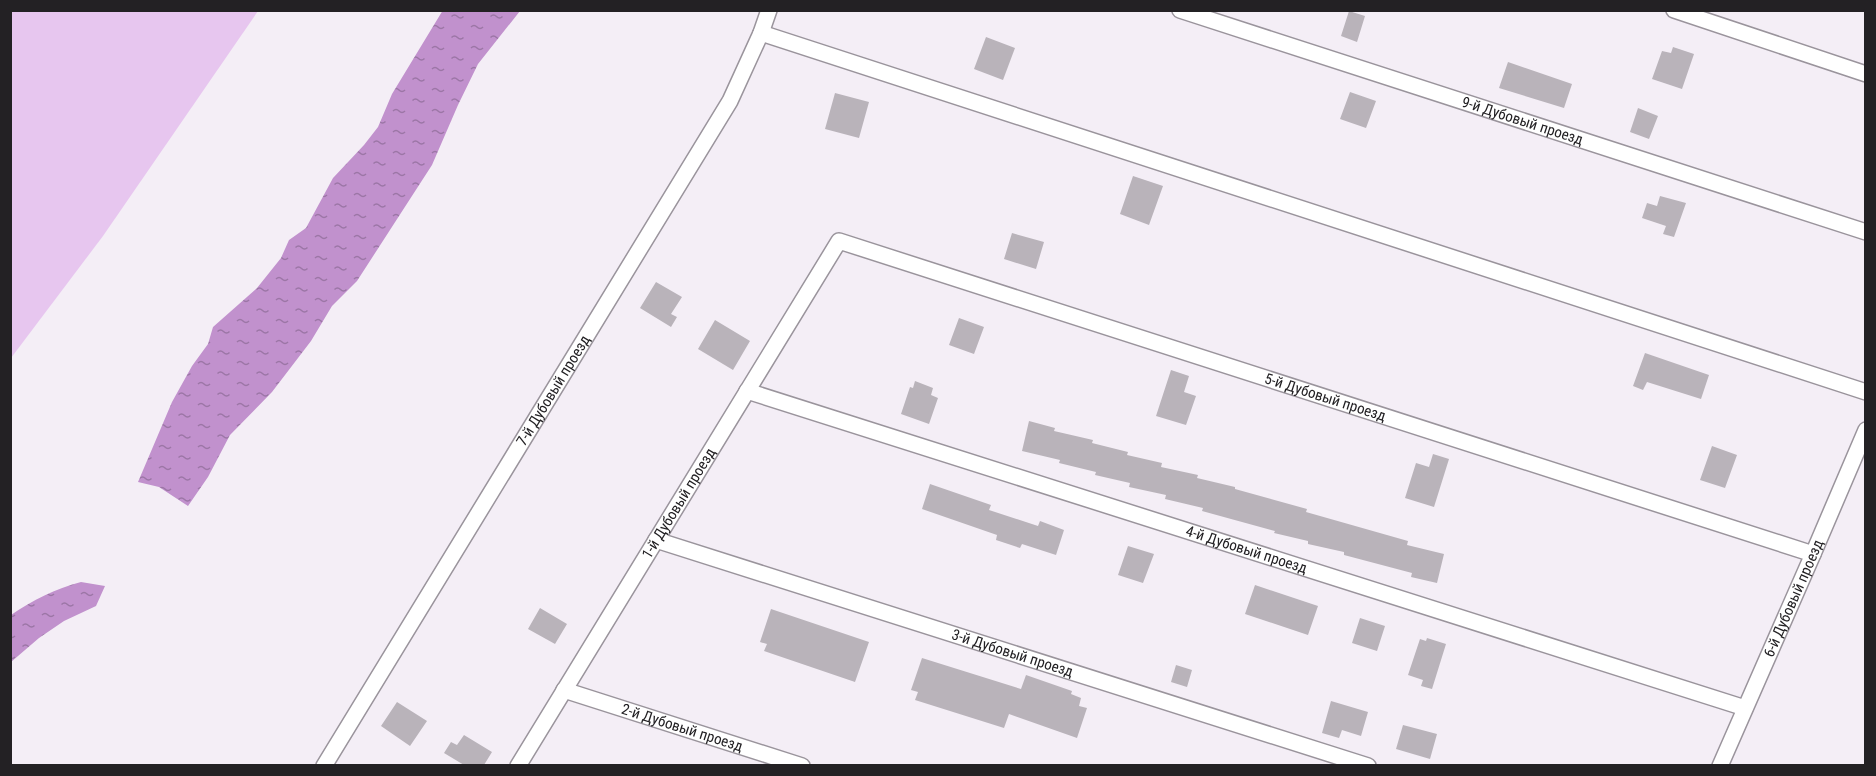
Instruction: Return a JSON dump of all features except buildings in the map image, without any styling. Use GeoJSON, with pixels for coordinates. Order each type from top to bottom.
{"type":"FeatureCollection","features":[{"type":"Feature","properties":{"kind":"street","name":"7-й Дубовый проезд"},"geometry":{"type":"LineString","coordinates":[[324,765],[730,101],[769,10]]}},
{"type":"Feature","properties":{"kind":"street","name":"9-й Дубовый проезд"},"geometry":{"type":"LineString","coordinates":[[1180,10],[1866,232]]}},
{"type":"Feature","properties":{"kind":"street"},"geometry":{"type":"LineString","coordinates":[[1674,10],[1866,74]]}},
{"type":"Feature","properties":{"kind":"street"},"geometry":{"type":"LineString","coordinates":[[761,33],[1866,392]]}},
{"type":"Feature","properties":{"kind":"street","name":"1-й Дубовый проезд"},"geometry":{"type":"LineString","coordinates":[[518,765],[839,241]]}},
{"type":"Feature","properties":{"kind":"street","name":"5-й Дубовый проезд"},"geometry":{"type":"LineString","coordinates":[[839,241],[1813,554]]}},
{"type":"Feature","properties":{"kind":"street","name":"4-й Дубовый проезд"},"geometry":{"type":"LineString","coordinates":[[747,391],[1745,708]]}},
{"type":"Feature","properties":{"kind":"street","name":"6-й Дубовый проезд"},"geometry":{"type":"LineString","coordinates":[[1720,765],[1866,430]]}},
{"type":"Feature","properties":{"kind":"street","name":"3-й Дубовый проезд"},"geometry":{"type":"LineString","coordinates":[[656,540],[1368,765]]}},
{"type":"Feature","properties":{"kind":"street","name":"2-й Дубовый проезд"},"geometry":{"type":"LineString","coordinates":[[564,690],[802,765]]}},
{"type":"Feature","properties":{"kind":"shaded area"},"geometry":{"type":"Polygon","coordinates":[[[11,10],[258,11],[103,236],[11,358],[11,10]]]}},
{"type":"Feature","properties":{"kind":"water"},"geometry":{"type":"Polygon","coordinates":[[[443,10],[520,11],[478,64],[432,165],[357,281],[332,306],[311,341],[272,392],[230,435],[208,477],[188,506],[159,487],[138,482],[172,402],[192,366],[208,344],[213,327],[257,288],[281,258],[289,240],[306,228],[333,178],[378,127],[392,94],[443,10]]]}},
{"type":"Feature","properties":{"kind":"water"},"geometry":{"type":"Polygon","coordinates":[[[81,582],[105,586],[96,606],[64,621],[39,638],[11,662],[11,615],[44,596],[81,582]]]}}]}
